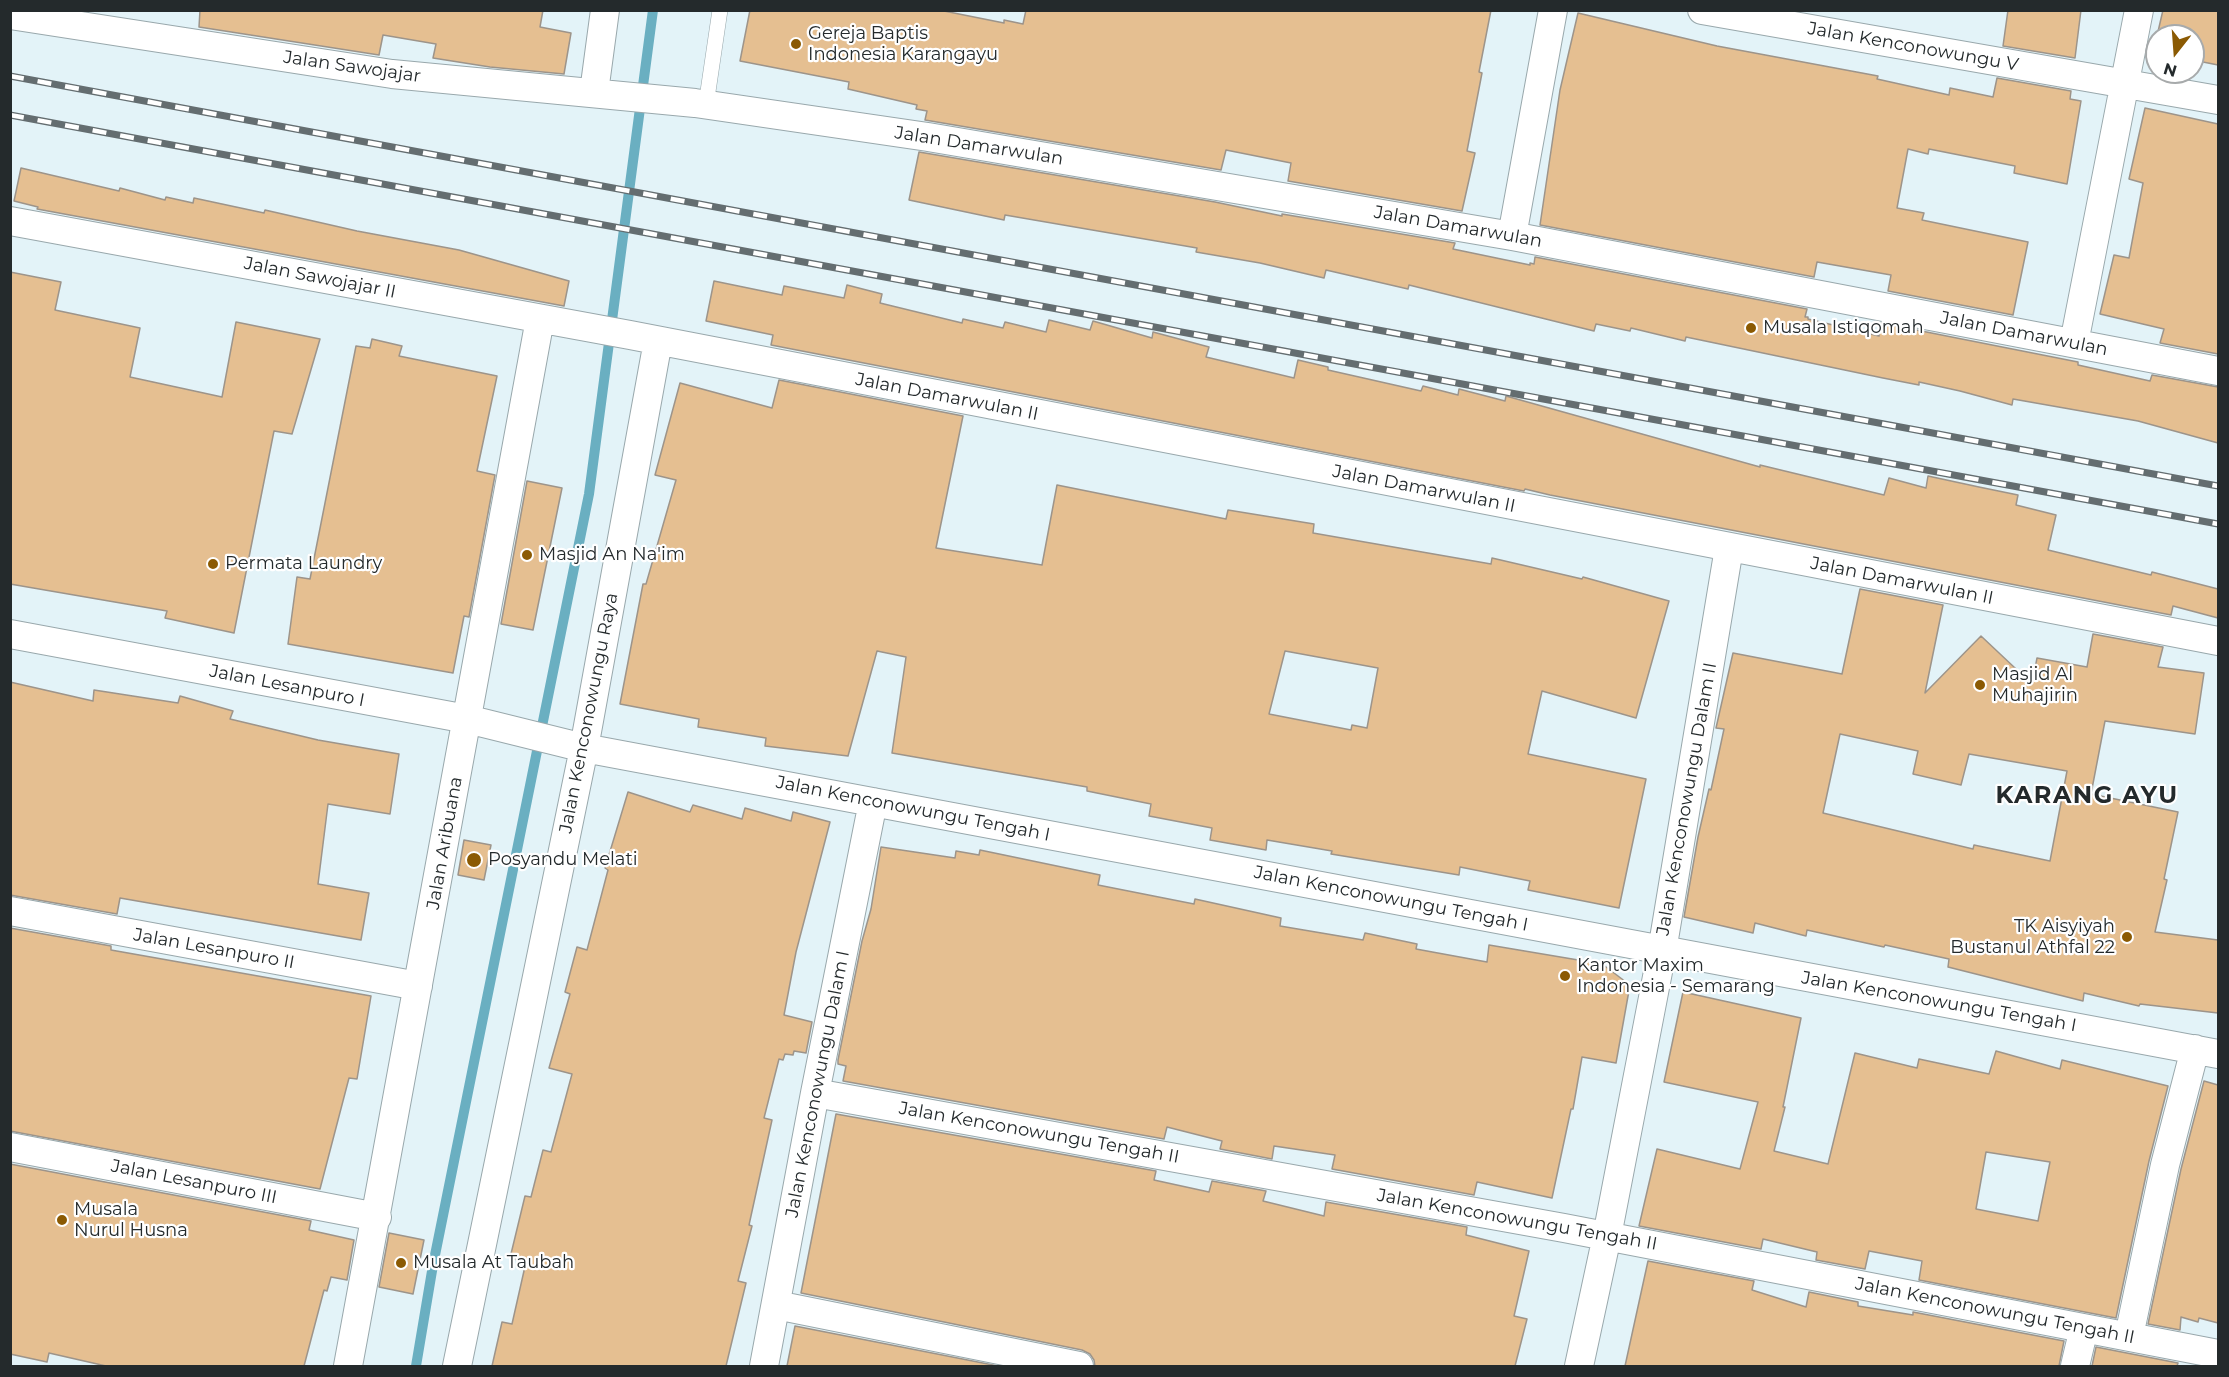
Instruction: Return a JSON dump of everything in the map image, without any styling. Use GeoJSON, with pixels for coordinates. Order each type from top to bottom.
{"type":"FeatureCollection","features":[{"type":"Feature","properties":{"kind":"street"},"geometry":{"type":"LineString","coordinates":[[602,93],[604,10]]}},
{"type":"Feature","properties":{"kind":"street"},"geometry":{"type":"LineString","coordinates":[[1512,236],[1553,10]]}},
{"type":"Feature","properties":{"kind":"street","name":"Jalan Kenconowungu V"},"geometry":{"type":"LineString","coordinates":[[1702,10],[2218,100]]}},
{"type":"Feature","properties":{"kind":"street"},"geometry":{"type":"LineString","coordinates":[[2074,343],[2139,10]]}},
{"type":"Feature","properties":{"kind":"street","name":"Jalan Sawojajar"},"geometry":{"type":"LineString","coordinates":[[10,15],[392,74],[700,104]]}},
{"type":"Feature","properties":{"kind":"street","name":"Jalan Damarwulan"},"geometry":{"type":"LineString","coordinates":[[700,104],[928,137],[1512,236],[2218,371]]}},
{"type":"Feature","properties":{"kind":"street","name":"Jalan Sawojajar II"},"geometry":{"type":"LineString","coordinates":[[10,220],[630,335]]}},
{"type":"Feature","properties":{"kind":"street","name":"Jalan Aribuana"},"geometry":{"type":"LineString","coordinates":[[348,1366],[540,319]]}},
{"type":"Feature","properties":{"kind":"street","name":"Jalan Damarwulan II"},"geometry":{"type":"LineString","coordinates":[[630,335],[2218,641]]}},
{"type":"Feature","properties":{"kind":"street","name":"Jalan Kenconowungu Raya"},"geometry":{"type":"LineString","coordinates":[[457,1366],[574,745],[658,341]]}},
{"type":"Feature","properties":{"kind":"street","name":"Jalan Kenconowungu Dalam II"},"geometry":{"type":"LineString","coordinates":[[1579,1366],[1607,1236],[1662,951],[1729,548]]}},
{"type":"Feature","properties":{"kind":"street","name":"Jalan Lesanpuro I"},"geometry":{"type":"LineString","coordinates":[[10,634],[467,719],[574,745]]}},
{"type":"Feature","properties":{"kind":"street","name":"Jalan Kenconowungu Tengah I"},"geometry":{"type":"LineString","coordinates":[[574,745],[1662,951],[2207,1051]]}},
{"type":"Feature","properties":{"kind":"street","name":"Jalan Kenconowungu Dalam I"},"geometry":{"type":"LineString","coordinates":[[764,1366],[873,802]]}},
{"type":"Feature","properties":{"kind":"street","name":"Jalan Lesanpuro II"},"geometry":{"type":"LineString","coordinates":[[10,912],[418,986]]}},
{"type":"Feature","properties":{"kind":"street"},"geometry":{"type":"LineString","coordinates":[[2129,1336],[2165,1165],[2207,1051]]}},
{"type":"Feature","properties":{"kind":"street","name":"Jalan Kenconowungu Tengah II"},"geometry":{"type":"LineString","coordinates":[[815,1093],[1607,1236],[2129,1336],[2200,1356]]}},
{"type":"Feature","properties":{"kind":"street","name":"Jalan Lesanpuro III"},"geometry":{"type":"LineString","coordinates":[[10,1147],[377,1217]]}},
{"type":"Feature","properties":{"kind":"street"},"geometry":{"type":"LineString","coordinates":[[776,1305],[1079,1366]]}},
{"type":"Feature","properties":{"kind":"street"},"geometry":{"type":"LineString","coordinates":[[2075,1366],[2084,1328]]}},
{"type":"Feature","properties":{"kind":"lane"},"geometry":{"type":"LineString","coordinates":[[700,104],[720,10]]}},
{"type":"Feature","properties":{"kind":"building"},"geometry":{"type":"Polygon","coordinates":[[[200,10],[543,10],[540,27],[571,33],[564,74],[490,67],[433,58],[436,44],[383,35],[379,55],[199,27],[200,10]]]}},
{"type":"Feature","properties":{"kind":"building"},"geometry":{"type":"Polygon","coordinates":[[[750,10],[939,10],[1004,23],[1004,20],[1023,24],[1026,10],[1491,10],[1467,151],[1475,153],[1462,211],[1288,181],[1291,163],[1226,150],[1221,170],[925,120],[927,111],[916,109],[917,105],[848,89],[849,82],[740,61],[750,10]]]}},
{"type":"Feature","properties":{"kind":"building"},"geometry":{"type":"Polygon","coordinates":[[[2008,10],[2081,10],[2075,58],[2003,46],[2008,10]]]}},
{"type":"Feature","properties":{"kind":"building"},"geometry":{"type":"Polygon","coordinates":[[[2163,10],[2218,10],[2218,65],[2205,62],[2205,24],[2160,24],[2163,10]]]}},
{"type":"Feature","properties":{"kind":"building"},"geometry":{"type":"Polygon","coordinates":[[[1578,13],[1717,46],[1878,76],[1877,79],[1949,95],[1950,88],[1993,97],[1997,78],[2071,91],[2070,99],[2081,101],[2067,184],[2014,173],[2015,166],[1929,149],[1928,154],[1908,149],[1897,208],[1924,213],[1922,220],[2028,242],[2013,315],[1888,291],[1891,275],[1817,262],[1814,277],[1540,225],[1560,90],[1578,13]]]}},
{"type":"Feature","properties":{"kind":"building"},"geometry":{"type":"Polygon","coordinates":[[[2145,108],[2218,124],[2218,354],[2160,343],[2164,329],[2100,314],[2114,255],[2129,258],[2143,183],[2129,179],[2145,108]]]}},
{"type":"Feature","properties":{"kind":"building"},"geometry":{"type":"Polygon","coordinates":[[[919,152],[1215,202],[1282,216],[1282,214],[1455,243],[1453,249],[1530,265],[1530,263],[1534,264],[1535,257],[1807,309],[1805,317],[1808,319],[1879,336],[1881,323],[2078,362],[2078,365],[2150,381],[2152,375],[2218,387],[2218,443],[2138,421],[2013,399],[2012,405],[1919,382],[1919,385],[1686,337],[1685,341],[1631,328],[1630,331],[1596,324],[1594,331],[1409,285],[1408,289],[1326,270],[1324,278],[1260,263],[1196,252],[1197,248],[1005,215],[1004,220],[909,200],[919,152]]]}},
{"type":"Feature","properties":{"kind":"building"},"geometry":{"type":"Polygon","coordinates":[[[21,168],[119,191],[120,188],[165,200],[166,197],[193,203],[194,198],[264,213],[265,210],[357,231],[459,250],[569,281],[564,306],[37,209],[38,207],[14,201],[21,168]]]}},
{"type":"Feature","properties":{"kind":"building"},"geometry":{"type":"Polygon","coordinates":[[[10,272],[61,282],[55,310],[140,328],[130,377],[222,397],[236,322],[320,339],[292,434],[274,431],[234,633],[165,618],[167,611],[10,584],[10,272]]]}},
{"type":"Feature","properties":{"kind":"building"},"geometry":{"type":"Polygon","coordinates":[[[714,281],[782,295],[784,286],[844,298],[847,285],[882,294],[880,303],[962,323],[963,319],[1003,328],[1005,322],[1046,332],[1049,320],[1090,330],[1093,321],[1152,338],[1153,332],[1209,347],[1206,357],[1294,378],[1298,360],[1328,367],[1328,370],[1421,391],[1423,386],[1458,395],[1459,389],[1505,401],[1506,396],[1760,467],[1760,465],[1884,495],[1889,478],[1926,488],[1928,476],[2018,495],[2016,505],[2056,515],[2048,550],[2151,575],[2152,572],[2218,589],[2218,618],[2173,606],[2171,615],[771,345],[773,335],[706,321],[714,281]]]}},
{"type":"Feature","properties":{"kind":"building"},"geometry":{"type":"Polygon","coordinates":[[[372,339],[402,346],[399,356],[497,376],[477,471],[495,475],[469,617],[464,616],[453,673],[288,644],[297,577],[310,579],[356,346],[370,348],[372,339]]]}},
{"type":"Feature","properties":{"kind":"building"},"geometry":{"type":"Polygon","coordinates":[[[779,380],[963,416],[936,548],[1042,565],[1057,485],[1226,519],[1228,510],[1314,524],[1313,533],[1491,564],[1492,558],[1582,579],[1583,577],[1669,601],[1636,718],[1542,691],[1528,754],[1646,779],[1619,908],[1528,890],[1530,881],[1460,867],[1459,875],[1331,854],[1332,851],[1267,840],[1266,850],[1210,840],[1212,828],[1149,816],[1151,804],[1087,791],[1087,787],[892,753],[906,657],[877,651],[848,756],[765,746],[766,738],[698,727],[699,719],[620,704],[643,584],[646,584],[676,480],[655,475],[680,383],[772,408],[779,380]],[[1285,651],[1269,714],[1351,730],[1352,725],[1367,728],[1378,668],[1285,651]]]}},
{"type":"Feature","properties":{"kind":"building","name":"Masjid An Na'im"},"geometry":{"type":"Polygon","coordinates":[[[527,481],[562,488],[533,630],[501,624],[527,481]]]}},
{"type":"Feature","properties":{"kind":"building"},"geometry":{"type":"Polygon","coordinates":[[[1860,589],[1943,605],[1925,693],[1981,636],[2032,684],[2037,658],[2087,667],[2093,634],[2163,647],[2158,667],[2204,673],[2195,734],[2105,721],[2091,794],[2178,812],[2164,879],[2167,880],[2155,932],[2218,940],[2218,1013],[2140,1004],[2139,1006],[2084,993],[2083,1001],[1948,967],[1949,959],[1885,945],[1884,947],[1807,930],[1806,936],[1755,923],[1753,933],[1684,917],[1698,837],[1724,729],[1716,728],[1733,653],[1842,674],[1860,589]],[[1840,734],[1823,813],[1973,849],[1974,845],[2050,861],[2067,771],[1969,754],[1961,785],[1913,774],[1918,751],[1840,734]]]}},
{"type":"Feature","properties":{"kind":"building"},"geometry":{"type":"Polygon","coordinates":[[[10,682],[93,701],[94,690],[178,703],[180,696],[233,711],[230,719],[318,740],[399,754],[390,814],[328,804],[318,884],[369,893],[361,940],[120,898],[117,914],[10,895],[10,682]]]}},
{"type":"Feature","properties":{"kind":"building"},"geometry":{"type":"Polygon","coordinates":[[[628,792],[690,812],[693,805],[742,819],[745,808],[791,821],[793,812],[830,822],[796,952],[784,1015],[812,1022],[806,1053],[794,1051],[793,1055],[785,1054],[783,1060],[779,1059],[764,1118],[772,1120],[749,1225],[752,1226],[738,1281],[746,1283],[726,1366],[492,1366],[502,1322],[512,1324],[526,1262],[510,1258],[525,1196],[531,1197],[543,1150],[551,1152],[572,1074],[549,1068],[570,994],[565,992],[577,947],[587,950],[608,870],[605,868],[628,792]]]}},
{"type":"Feature","properties":{"kind":"building","name":"Posyandu Melati"},"geometry":{"type":"Polygon","coordinates":[[[464,840],[491,845],[484,880],[458,875],[464,840]]]}},
{"type":"Feature","properties":{"kind":"building"},"geometry":{"type":"Polygon","coordinates":[[[881,847],[955,858],[956,851],[979,855],[980,850],[1100,875],[1098,885],[1194,904],[1195,899],[1281,918],[1280,926],[1363,940],[1365,933],[1417,944],[1416,949],[1487,962],[1489,945],[1602,964],[1630,985],[1616,1063],[1582,1057],[1573,1109],[1571,1109],[1552,1198],[1477,1182],[1474,1195],[1332,1169],[1335,1155],[1274,1146],[1272,1159],[1220,1149],[1222,1141],[1167,1127],[1164,1139],[843,1081],[846,1066],[838,1064],[838,1060],[862,941],[871,909],[881,847]]]}},
{"type":"Feature","properties":{"kind":"building"},"geometry":{"type":"Polygon","coordinates":[[[10,928],[111,946],[111,950],[371,996],[357,1079],[349,1078],[320,1189],[10,1131],[10,928]]]}},
{"type":"Feature","properties":{"kind":"building"},"geometry":{"type":"Polygon","coordinates":[[[1683,992],[1801,1018],[1783,1107],[1785,1107],[1774,1151],[1828,1164],[1855,1053],[1917,1068],[1919,1059],[1989,1074],[1996,1051],[2060,1069],[2062,1060],[2168,1086],[2149,1161],[2116,1318],[1919,1280],[1922,1261],[1869,1251],[1865,1269],[1816,1260],[1817,1252],[1763,1239],[1761,1249],[1639,1226],[1657,1149],[1740,1169],[1758,1102],[1664,1082],[1683,992]],[[1986,1152],[1976,1209],[2038,1221],[2050,1162],[1986,1152]]]}},
{"type":"Feature","properties":{"kind":"building"},"geometry":{"type":"Polygon","coordinates":[[[2204,1081],[2218,1085],[2218,1323],[2199,1318],[2198,1322],[2181,1317],[2180,1330],[2148,1324],[2181,1169],[2204,1081]]]}},
{"type":"Feature","properties":{"kind":"building"},"geometry":{"type":"Polygon","coordinates":[[[836,1114],[1156,1171],[1154,1180],[1209,1192],[1212,1181],[1266,1191],[1263,1201],[1324,1216],[1326,1202],[1467,1227],[1466,1235],[1529,1251],[1514,1316],[1527,1319],[1515,1366],[1095,1366],[1090,1354],[1082,1350],[801,1293],[836,1114]]]}},
{"type":"Feature","properties":{"kind":"building"},"geometry":{"type":"Polygon","coordinates":[[[10,1164],[311,1221],[309,1230],[354,1240],[347,1280],[331,1277],[327,1291],[324,1290],[304,1366],[106,1366],[49,1353],[47,1362],[10,1354],[10,1164]]]}},
{"type":"Feature","properties":{"kind":"building","name":"Musala At Taubah"},"geometry":{"type":"Polygon","coordinates":[[[389,1233],[424,1240],[413,1294],[379,1287],[389,1233]]]}},
{"type":"Feature","properties":{"kind":"building"},"geometry":{"type":"Polygon","coordinates":[[[1648,1261],[1754,1281],[1752,1290],[1806,1307],[1809,1292],[1858,1302],[1858,1306],[1913,1315],[1913,1312],[2064,1341],[2059,1366],[1625,1366],[1648,1261]]]}},
{"type":"Feature","properties":{"kind":"building"},"geometry":{"type":"Polygon","coordinates":[[[795,1326],[998,1366],[787,1366],[795,1326]]]}},
{"type":"Feature","properties":{"kind":"building"},"geometry":{"type":"Polygon","coordinates":[[[2096,1347],[2178,1363],[2177,1366],[2092,1366],[2096,1347]]]}},
{"type":"Feature","properties":{"kind":"waterway"},"geometry":{"type":"LineString","coordinates":[[416,1366],[433,1265],[589,494],[653,10]]}},
{"type":"Feature","properties":{"kind":"railway"},"geometry":{"type":"LineString","coordinates":[[10,76],[2218,486]]}},
{"type":"Feature","properties":{"kind":"railway"},"geometry":{"type":"LineString","coordinates":[[10,115],[2218,524]]}},
{"type":"Feature","properties":{"kind":"place","name":"Gereja Baptis Indonesia Karangayu"},"geometry":{"type":"Point","coordinates":[796,44]}},
{"type":"Feature","properties":{"kind":"place","name":"Musala Istiqomah"},"geometry":{"type":"Point","coordinates":[1751,328]}},
{"type":"Feature","properties":{"kind":"place","name":"Masjid An Na'im"},"geometry":{"type":"Point","coordinates":[527,555]}},
{"type":"Feature","properties":{"kind":"place","name":"Permata Laundry"},"geometry":{"type":"Point","coordinates":[213,564]}},
{"type":"Feature","properties":{"kind":"place","name":"Masjid Al Muhajirin"},"geometry":{"type":"Point","coordinates":[1980,685]}},
{"type":"Feature","properties":{"kind":"place","name":"Posyandu Melati"},"geometry":{"type":"Point","coordinates":[474,860]}},
{"type":"Feature","properties":{"kind":"place","name":"TK Aisyiyah Bustanul Athfal 22"},"geometry":{"type":"Point","coordinates":[2127,937]}},
{"type":"Feature","properties":{"kind":"place","name":"Kantor Maxim Indonesia - Semarang"},"geometry":{"type":"Point","coordinates":[1565,976]}},
{"type":"Feature","properties":{"kind":"place","name":"Musala Nurul Husna"},"geometry":{"type":"Point","coordinates":[62,1220]}},
{"type":"Feature","properties":{"kind":"place","name":"Musala At Taubah"},"geometry":{"type":"Point","coordinates":[401,1263]}},
{"type":"Feature","properties":{"kind":"district","name":"KARANG AYU"},"geometry":{"type":"Point","coordinates":[2087,796]}}]}
